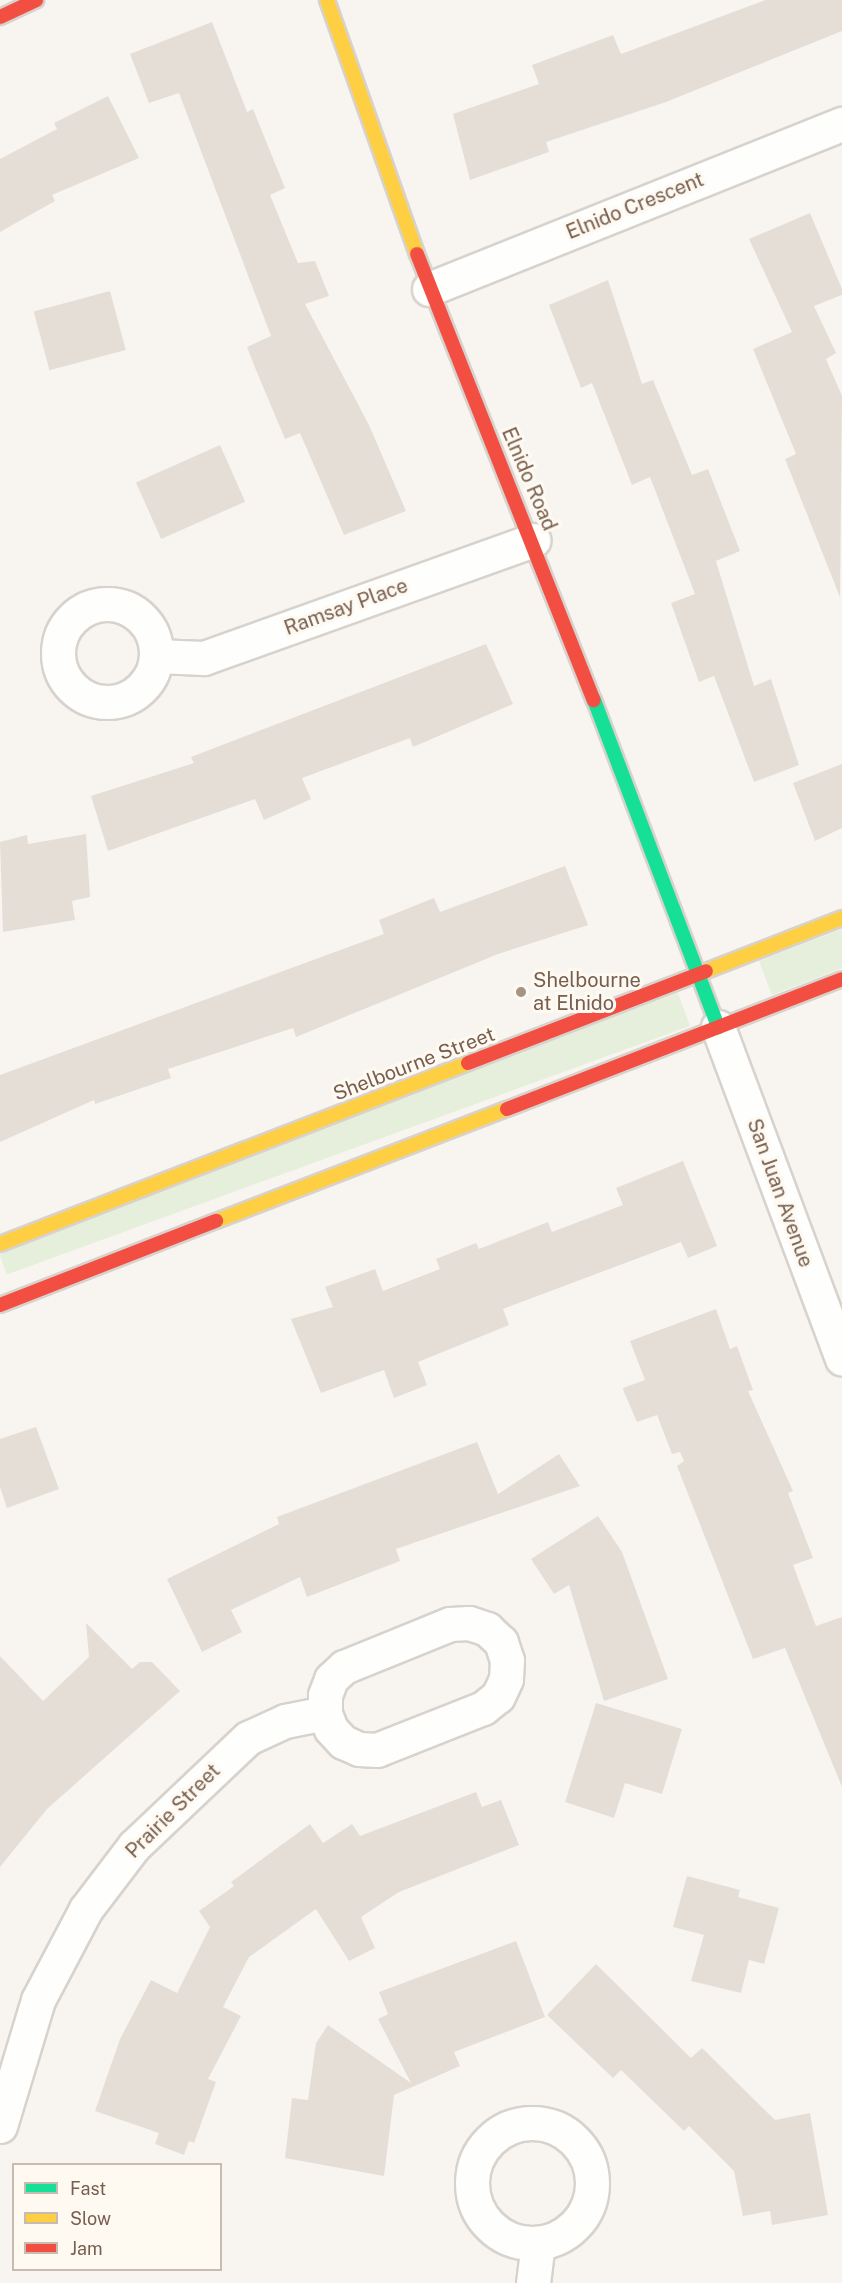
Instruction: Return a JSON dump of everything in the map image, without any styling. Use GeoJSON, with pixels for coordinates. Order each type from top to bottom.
{"type":"FeatureCollection","features":[{"type":"Feature","properties":{"kind":"main road"},"geometry":{"type":"LineString","coordinates":[[0,17],[36,0]]}},
{"type":"Feature","properties":{"kind":"main road","name":"Elnido Road"},"geometry":{"type":"LineString","coordinates":[[327,0],[429,289],[533,540],[718,1027]]}},
{"type":"Feature","properties":{"kind":"main road","name":"Shelbourne Street"},"geometry":{"type":"LineString","coordinates":[[0,1244],[842,918]]}},
{"type":"Feature","properties":{"kind":"main road"},"geometry":{"type":"LineString","coordinates":[[0,1305],[842,979]]}},
{"type":"Feature","properties":{"kind":"street","name":"Elnido Crescent"},"geometry":{"type":"LineString","coordinates":[[429,289],[842,124]]}},
{"type":"Feature","properties":{"kind":"street","name":"Ramsay Place"},"geometry":{"type":"LineString","coordinates":[[156,656],[204,658],[533,540]]}},
{"type":"Feature","properties":{"kind":"street","name":"San Juan Avenue"},"geometry":{"type":"LineString","coordinates":[[718,1027],[842,1359]]}},
{"type":"Feature","properties":{"kind":"street"},"geometry":{"type":"LineString","coordinates":[[469,1623],[487,1629],[501,1642],[507,1660],[506,1679],[498,1696],[483,1708],[377,1750],[360,1749],[344,1742],[332,1729],[325,1713],[325,1695],[331,1679],[344,1667],[450,1624],[469,1623]]}},
{"type":"Feature","properties":{"kind":"street","name":"Prairie Street"},"geometry":{"type":"LineString","coordinates":[[0,2126],[38,2000],[86,1909],[134,1846],[248,1738],[285,1721],[325,1713]]}},
{"type":"Feature","properties":{"kind":"street"},"geometry":{"type":"LineString","coordinates":[[533,2283],[538,2243]]}},
{"type":"Feature","properties":{"kind":"green space"},"geometry":{"type":"Polygon","coordinates":[[[842,929],[842,968],[772,995],[759,961],[842,929]]]}},
{"type":"Feature","properties":{"kind":"green space"},"geometry":{"type":"Polygon","coordinates":[[[678,993],[690,1026],[7,1275],[0,1256],[0,1240],[678,993]]]}},
{"type":"Feature","properties":{"kind":"building"},"geometry":{"type":"Polygon","coordinates":[[[765,0],[842,0],[842,31],[666,102],[546,142],[549,152],[470,180],[453,114],[539,84],[532,65],[613,35],[621,54],[765,0]]]}},
{"type":"Feature","properties":{"kind":"building"},"geometry":{"type":"Polygon","coordinates":[[[212,22],[247,112],[253,109],[285,188],[270,195],[298,263],[315,261],[329,296],[305,304],[369,425],[406,511],[344,535],[300,433],[285,439],[247,347],[271,336],[179,93],[149,103],[130,54],[212,22]]]}},
{"type":"Feature","properties":{"kind":"building"},"geometry":{"type":"Polygon","coordinates":[[[108,96],[139,158],[52,195],[55,201],[0,232],[0,159],[57,129],[54,123],[108,96]]]}},
{"type":"Feature","properties":{"kind":"building"},"geometry":{"type":"Polygon","coordinates":[[[810,213],[842,289],[842,295],[814,306],[836,353],[826,359],[842,396],[840,597],[785,459],[796,454],[753,349],[792,332],[749,239],[810,213]]]}},
{"type":"Feature","properties":{"kind":"building"},"geometry":{"type":"Polygon","coordinates":[[[608,280],[642,384],[653,380],[692,475],[708,469],[740,551],[716,561],[754,686],[771,679],[799,765],[754,782],[714,676],[699,682],[671,603],[695,594],[650,477],[632,485],[592,383],[581,388],[549,305],[608,280]]]}},
{"type":"Feature","properties":{"kind":"building"},"geometry":{"type":"Polygon","coordinates":[[[110,291],[126,350],[49,370],[34,311],[110,291]]]}},
{"type":"Feature","properties":{"kind":"building"},"geometry":{"type":"Polygon","coordinates":[[[220,445],[245,502],[161,539],[136,482],[220,445]]]}},
{"type":"Feature","properties":{"kind":"building"},"geometry":{"type":"Polygon","coordinates":[[[486,644],[513,704],[413,747],[410,738],[302,778],[311,799],[264,820],[255,799],[108,851],[91,796],[194,763],[191,757],[486,644]]]}},
{"type":"Feature","properties":{"kind":"building"},"geometry":{"type":"Polygon","coordinates":[[[842,764],[842,828],[815,841],[793,783],[842,764]]]}},
{"type":"Feature","properties":{"kind":"building"},"geometry":{"type":"Polygon","coordinates":[[[86,834],[90,897],[72,901],[75,920],[3,932],[0,842],[27,835],[28,844],[86,834]]]}},
{"type":"Feature","properties":{"kind":"building"},"geometry":{"type":"Polygon","coordinates":[[[565,866],[588,925],[498,954],[296,1037],[293,1028],[168,1069],[171,1078],[95,1104],[94,1100],[0,1142],[0,1075],[384,934],[379,920],[434,898],[440,912],[565,866]]]}},
{"type":"Feature","properties":{"kind":"building"},"geometry":{"type":"Polygon","coordinates":[[[683,1161],[717,1246],[688,1258],[681,1242],[503,1309],[509,1325],[418,1362],[427,1385],[394,1398],[384,1370],[321,1393],[291,1319],[333,1307],[325,1287],[375,1269],[383,1291],[440,1269],[436,1259],[476,1243],[479,1249],[548,1222],[552,1232],[623,1205],[616,1188],[683,1161]]]}},
{"type":"Feature","properties":{"kind":"building"},"geometry":{"type":"Polygon","coordinates":[[[716,1309],[730,1349],[737,1346],[753,1390],[748,1391],[793,1491],[788,1493],[813,1558],[793,1565],[816,1626],[842,1617],[842,1787],[785,1648],[753,1659],[677,1466],[684,1461],[680,1452],[672,1454],[657,1415],[637,1422],[624,1392],[623,1388],[645,1380],[630,1341],[716,1309]]]}},
{"type":"Feature","properties":{"kind":"building"},"geometry":{"type":"Polygon","coordinates":[[[36,1427],[59,1489],[7,1508],[0,1487],[0,1439],[36,1427]]]}},
{"type":"Feature","properties":{"kind":"building"},"geometry":{"type":"Polygon","coordinates":[[[477,1442],[498,1494],[559,1454],[580,1486],[396,1549],[400,1561],[307,1597],[300,1577],[231,1610],[242,1632],[202,1652],[167,1579],[279,1524],[277,1517],[477,1442]]]}},
{"type":"Feature","properties":{"kind":"building"},"geometry":{"type":"Polygon","coordinates":[[[598,1516],[622,1552],[668,1679],[604,1701],[569,1585],[554,1594],[531,1559],[598,1516]]]}},
{"type":"Feature","properties":{"kind":"building"},"geometry":{"type":"Polygon","coordinates":[[[86,1623],[132,1669],[140,1662],[152,1662],[180,1691],[47,1809],[0,1867],[0,1656],[43,1701],[89,1657],[86,1623]]]}},
{"type":"Feature","properties":{"kind":"building"},"geometry":{"type":"Polygon","coordinates":[[[596,1703],[682,1729],[662,1794],[625,1783],[614,1818],[565,1802],[596,1703]]]}},
{"type":"Feature","properties":{"kind":"building"},"geometry":{"type":"Polygon","coordinates":[[[476,1792],[482,1807],[501,1800],[519,1845],[399,1892],[361,1917],[375,1948],[349,1961],[316,1909],[249,1957],[223,2007],[241,2016],[208,2079],[216,2082],[194,2143],[189,2141],[184,2155],[155,2144],[159,2133],[95,2111],[120,2039],[151,1980],[177,1993],[210,1927],[199,1911],[234,1886],[231,1882],[310,1824],[323,1843],[352,1824],[360,1836],[476,1792]]]}},
{"type":"Feature","properties":{"kind":"building"},"geometry":{"type":"Polygon","coordinates":[[[687,1876],[740,1890],[738,1897],[779,1908],[764,1964],[749,1960],[741,1993],[691,1981],[704,1935],[673,1927],[687,1876]]]}},
{"type":"Feature","properties":{"kind":"building"},"geometry":{"type":"Polygon","coordinates":[[[516,1941],[545,2017],[454,2052],[460,2066],[394,2095],[384,2176],[285,2158],[292,2098],[308,2100],[316,2043],[328,2025],[411,2083],[378,2019],[388,2014],[379,1992],[516,1941]]]}},
{"type":"Feature","properties":{"kind":"building"},"geometry":{"type":"Polygon","coordinates":[[[596,1964],[691,2058],[702,2048],[775,2120],[810,2113],[828,2215],[772,2225],[770,2211],[743,2216],[734,2171],[689,2126],[684,2131],[621,2070],[613,2078],[547,2015],[596,1964]]]}},
{"type":"Feature","properties":{"kind":"traffic: fast"},"geometry":{"type":"LineString","coordinates":[[594,700],[718,1027]]}},
{"type":"Feature","properties":{"kind":"traffic: slow"},"geometry":{"type":"LineString","coordinates":[[327,0],[417,254]]}},
{"type":"Feature","properties":{"kind":"traffic: slow"},"geometry":{"type":"LineString","coordinates":[[706,971],[842,918]]}},
{"type":"Feature","properties":{"kind":"traffic: slow"},"geometry":{"type":"LineString","coordinates":[[0,1244],[468,1063]]}},
{"type":"Feature","properties":{"kind":"traffic: slow"},"geometry":{"type":"LineString","coordinates":[[216,1221],[507,1109]]}},
{"type":"Feature","properties":{"kind":"traffic: jam"},"geometry":{"type":"LineString","coordinates":[[0,17],[36,0]]}},
{"type":"Feature","properties":{"kind":"traffic: jam"},"geometry":{"type":"LineString","coordinates":[[417,254],[594,700]]}},
{"type":"Feature","properties":{"kind":"traffic: jam"},"geometry":{"type":"LineString","coordinates":[[468,1063],[706,971]]}},
{"type":"Feature","properties":{"kind":"traffic: jam"},"geometry":{"type":"LineString","coordinates":[[507,1109],[842,979]]}},
{"type":"Feature","properties":{"kind":"traffic: jam"},"geometry":{"type":"LineString","coordinates":[[0,1305],[216,1221]]}},
{"type":"Feature","properties":{"kind":"place","name":"Shelbourne at Elnido"},"geometry":{"type":"Point","coordinates":[521,992]}}]}
